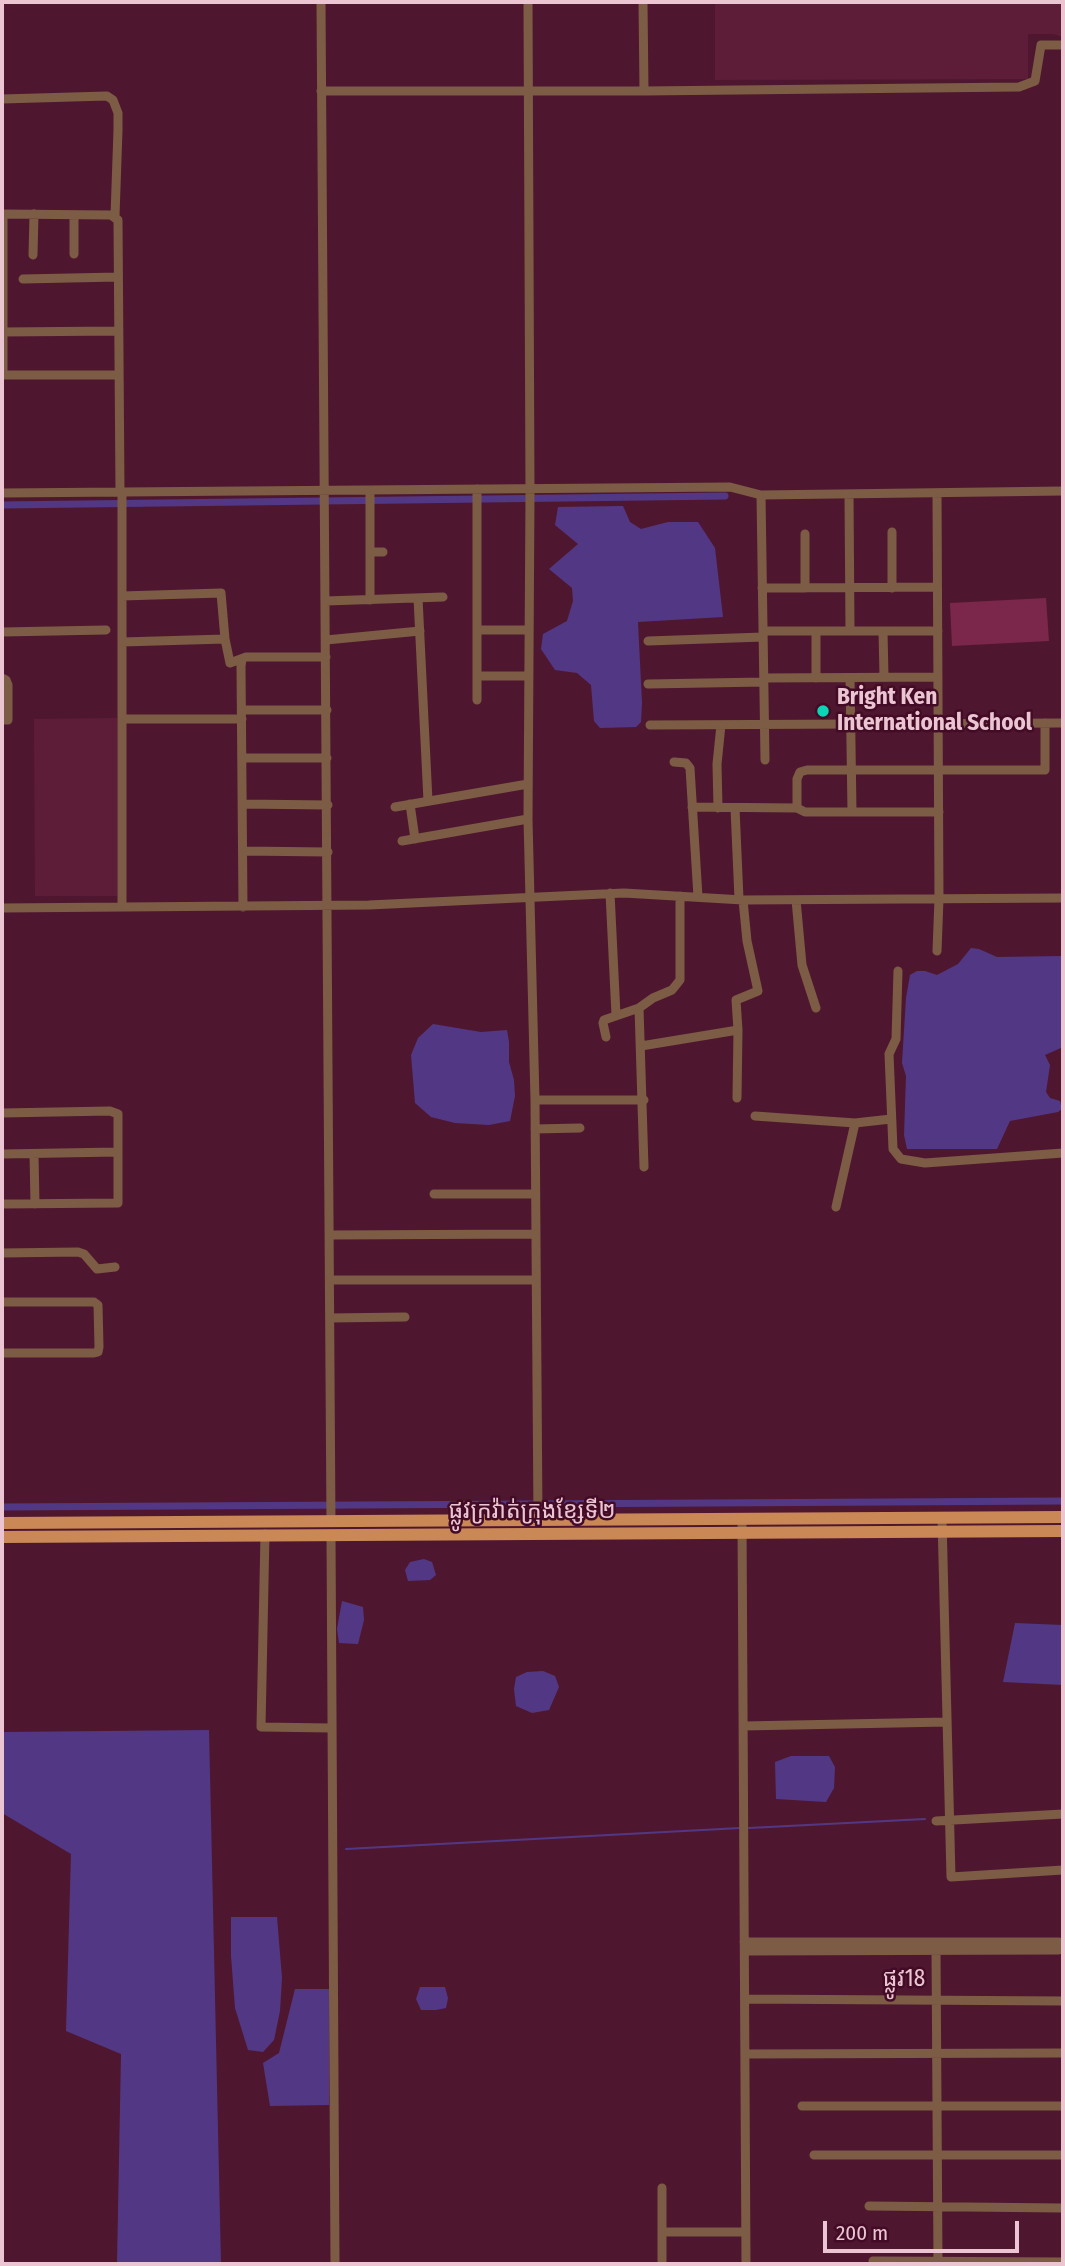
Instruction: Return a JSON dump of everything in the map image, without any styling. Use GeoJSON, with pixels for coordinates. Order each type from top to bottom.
{"type":"FeatureCollection","features":[{"type":"Feature","properties":{"kind":"main road","name":"ផ្លូវក្រវ៉ាត់ក្រុងខ្សែទី២"},"geometry":{"type":"LineString","coordinates":[[2,1536],[265,1534],[331,1517]]}},
{"type":"Feature","properties":{"kind":"main road","name":"ផ្លូវក្រវ៉ាត់ក្រុងខ្សែទី២"},"geometry":{"type":"LineString","coordinates":[[2,1523],[331,1517],[742,1525],[942,1525],[1063,1531]]}},
{"type":"Feature","properties":{"kind":"main road","name":"ផ្លូវក្រវ៉ាត់ក្រុងខ្សែទី២"},"geometry":{"type":"LineString","coordinates":[[942,1525],[1063,1517]]}},
{"type":"Feature","properties":{"kind":"street"},"geometry":{"type":"LineString","coordinates":[[321,2],[335,2264]]}},
{"type":"Feature","properties":{"kind":"street"},"geometry":{"type":"LineString","coordinates":[[528,2],[528,819],[535,1100],[538,1522]]}},
{"type":"Feature","properties":{"kind":"street"},"geometry":{"type":"LineString","coordinates":[[643,2],[644,91]]}},
{"type":"Feature","properties":{"kind":"street"},"geometry":{"type":"LineString","coordinates":[[321,91],[1019,87],[1035,81],[1041,45],[1063,45]]}},
{"type":"Feature","properties":{"kind":"street"},"geometry":{"type":"LineString","coordinates":[[2,99],[107,96],[113,100],[118,113],[115,216],[118,220],[121,496],[122,907]]}},
{"type":"Feature","properties":{"kind":"street"},"geometry":{"type":"LineString","coordinates":[[115,216],[2,214],[2,374],[118,375]]}},
{"type":"Feature","properties":{"kind":"street"},"geometry":{"type":"LineString","coordinates":[[33,255],[34,214]]}},
{"type":"Feature","properties":{"kind":"street"},"geometry":{"type":"LineString","coordinates":[[74,215],[74,254]]}},
{"type":"Feature","properties":{"kind":"street"},"geometry":{"type":"LineString","coordinates":[[23,279],[118,277]]}},
{"type":"Feature","properties":{"kind":"street"},"geometry":{"type":"LineString","coordinates":[[2,332],[118,331]]}},
{"type":"Feature","properties":{"kind":"street"},"geometry":{"type":"LineString","coordinates":[[2,493],[121,496],[325,496],[370,493],[530,495],[730,487],[761,495],[1063,491]]}},
{"type":"Feature","properties":{"kind":"street"},"geometry":{"type":"LineString","coordinates":[[370,493],[370,600]]}},
{"type":"Feature","properties":{"kind":"street"},"geometry":{"type":"LineString","coordinates":[[937,493],[937,951]]}},
{"type":"Feature","properties":{"kind":"street"},"geometry":{"type":"LineString","coordinates":[[849,494],[850,631]]}},
{"type":"Feature","properties":{"kind":"street"},"geometry":{"type":"LineString","coordinates":[[477,495],[477,700]]}},
{"type":"Feature","properties":{"kind":"street"},"geometry":{"type":"LineString","coordinates":[[761,495],[765,760]]}},
{"type":"Feature","properties":{"kind":"street"},"geometry":{"type":"LineString","coordinates":[[892,532],[892,588]]}},
{"type":"Feature","properties":{"kind":"street"},"geometry":{"type":"LineString","coordinates":[[805,534],[805,588]]}},
{"type":"Feature","properties":{"kind":"street"},"geometry":{"type":"LineString","coordinates":[[370,552],[383,552]]}},
{"type":"Feature","properties":{"kind":"street"},"geometry":{"type":"LineString","coordinates":[[762,589],[937,587]]}},
{"type":"Feature","properties":{"kind":"street"},"geometry":{"type":"LineString","coordinates":[[122,596],[221,593],[230,663],[242,659],[326,657]]}},
{"type":"Feature","properties":{"kind":"street"},"geometry":{"type":"LineString","coordinates":[[326,601],[443,597]]}},
{"type":"Feature","properties":{"kind":"street"},"geometry":{"type":"LineString","coordinates":[[418,598],[428,801]]}},
{"type":"Feature","properties":{"kind":"street"},"geometry":{"type":"LineString","coordinates":[[2,632],[106,629]]}},
{"type":"Feature","properties":{"kind":"street"},"geometry":{"type":"LineString","coordinates":[[477,629],[529,630]]}},
{"type":"Feature","properties":{"kind":"street"},"geometry":{"type":"LineString","coordinates":[[326,639],[420,631]]}},
{"type":"Feature","properties":{"kind":"street"},"geometry":{"type":"LineString","coordinates":[[648,641],[816,631],[937,631]]}},
{"type":"Feature","properties":{"kind":"street"},"geometry":{"type":"LineString","coordinates":[[816,631],[816,678]]}},
{"type":"Feature","properties":{"kind":"street"},"geometry":{"type":"LineString","coordinates":[[883,631],[884,677]]}},
{"type":"Feature","properties":{"kind":"street"},"geometry":{"type":"LineString","coordinates":[[122,642],[225,639]]}},
{"type":"Feature","properties":{"kind":"street"},"geometry":{"type":"LineString","coordinates":[[242,659],[243,907]]}},
{"type":"Feature","properties":{"kind":"street"},"geometry":{"type":"LineString","coordinates":[[477,676],[529,676]]}},
{"type":"Feature","properties":{"kind":"street"},"geometry":{"type":"LineString","coordinates":[[648,684],[938,677]]}},
{"type":"Feature","properties":{"kind":"street"},"geometry":{"type":"LineString","coordinates":[[2,678],[8,685],[8,720],[2,720]]}},
{"type":"Feature","properties":{"kind":"street"},"geometry":{"type":"LineString","coordinates":[[850,678],[852,812]]}},
{"type":"Feature","properties":{"kind":"street"},"geometry":{"type":"LineString","coordinates":[[122,719],[327,710]]}},
{"type":"Feature","properties":{"kind":"street"},"geometry":{"type":"LineString","coordinates":[[797,808],[797,779],[800,772],[807,770],[1045,770],[1045,723]]}},
{"type":"Feature","properties":{"kind":"street"},"geometry":{"type":"LineString","coordinates":[[650,725],[1063,723]]}},
{"type":"Feature","properties":{"kind":"street"},"geometry":{"type":"LineString","coordinates":[[719,807],[717,764],[721,725]]}},
{"type":"Feature","properties":{"kind":"street"},"geometry":{"type":"LineString","coordinates":[[242,758],[327,758]]}},
{"type":"Feature","properties":{"kind":"street"},"geometry":{"type":"LineString","coordinates":[[674,762],[685,763],[690,768],[698,897]]}},
{"type":"Feature","properties":{"kind":"street"},"geometry":{"type":"LineString","coordinates":[[395,807],[528,783]]}},
{"type":"Feature","properties":{"kind":"street"},"geometry":{"type":"LineString","coordinates":[[243,804],[327,805]]}},
{"type":"Feature","properties":{"kind":"street"},"geometry":{"type":"LineString","coordinates":[[410,804],[415,839]]}},
{"type":"Feature","properties":{"kind":"street"},"geometry":{"type":"LineString","coordinates":[[692,807],[797,808],[805,813],[939,812]]}},
{"type":"Feature","properties":{"kind":"street"},"geometry":{"type":"LineString","coordinates":[[735,808],[741,900],[758,991],[736,1000],[737,1098]]}},
{"type":"Feature","properties":{"kind":"street"},"geometry":{"type":"LineString","coordinates":[[402,841],[528,819]]}},
{"type":"Feature","properties":{"kind":"street"},"geometry":{"type":"LineString","coordinates":[[243,851],[328,852]]}},
{"type":"Feature","properties":{"kind":"street"},"geometry":{"type":"LineString","coordinates":[[2,908],[369,905],[610,893],[741,900],[1063,898]]}},
{"type":"Feature","properties":{"kind":"street"},"geometry":{"type":"LineString","coordinates":[[610,893],[616,1015]]}},
{"type":"Feature","properties":{"kind":"street"},"geometry":{"type":"LineString","coordinates":[[606,1037],[603,1021],[639,1009],[653,998],[672,990],[680,980],[680,896]]}},
{"type":"Feature","properties":{"kind":"street"},"geometry":{"type":"LineString","coordinates":[[796,900],[802,965],[816,1009]]}},
{"type":"Feature","properties":{"kind":"street"},"geometry":{"type":"LineString","coordinates":[[898,971],[896,1040],[889,1054],[893,1149],[901,1159],[925,1163],[1063,1153]]}},
{"type":"Feature","properties":{"kind":"street"},"geometry":{"type":"LineString","coordinates":[[639,1009],[644,1167]]}},
{"type":"Feature","properties":{"kind":"street"},"geometry":{"type":"LineString","coordinates":[[641,1046],[738,1030]]}},
{"type":"Feature","properties":{"kind":"street"},"geometry":{"type":"LineString","coordinates":[[535,1100],[643,1100]]}},
{"type":"Feature","properties":{"kind":"street"},"geometry":{"type":"LineString","coordinates":[[2,1113],[118,1114],[118,1203],[2,1204]]}},
{"type":"Feature","properties":{"kind":"street"},"geometry":{"type":"LineString","coordinates":[[755,1116],[855,1123],[891,1119]]}},
{"type":"Feature","properties":{"kind":"street"},"geometry":{"type":"LineString","coordinates":[[836,1208],[855,1123]]}},
{"type":"Feature","properties":{"kind":"street"},"geometry":{"type":"LineString","coordinates":[[535,1129],[580,1128]]}},
{"type":"Feature","properties":{"kind":"street"},"geometry":{"type":"LineString","coordinates":[[2,1154],[117,1152]]}},
{"type":"Feature","properties":{"kind":"street"},"geometry":{"type":"LineString","coordinates":[[34,1154],[35,1204]]}},
{"type":"Feature","properties":{"kind":"street"},"geometry":{"type":"LineString","coordinates":[[434,1194],[535,1194]]}},
{"type":"Feature","properties":{"kind":"street"},"geometry":{"type":"LineString","coordinates":[[330,1235],[536,1234]]}},
{"type":"Feature","properties":{"kind":"street"},"geometry":{"type":"LineString","coordinates":[[2,1253],[78,1252],[84,1254],[97,1269],[115,1267]]}},
{"type":"Feature","properties":{"kind":"street"},"geometry":{"type":"LineString","coordinates":[[330,1280],[536,1280]]}},
{"type":"Feature","properties":{"kind":"street"},"geometry":{"type":"LineString","coordinates":[[2,1302],[94,1302],[97,1306],[99,1347],[98,1352],[94,1353],[2,1353]]}},
{"type":"Feature","properties":{"kind":"street"},"geometry":{"type":"LineString","coordinates":[[330,1318],[405,1317]]}},
{"type":"Feature","properties":{"kind":"street"},"geometry":{"type":"LineString","coordinates":[[742,1525],[746,2264]]}},
{"type":"Feature","properties":{"kind":"street"},"geometry":{"type":"LineString","coordinates":[[942,1525],[951,1877],[1063,1870]]}},
{"type":"Feature","properties":{"kind":"street"},"geometry":{"type":"LineString","coordinates":[[265,1534],[261,1727],[331,1728]]}},
{"type":"Feature","properties":{"kind":"street"},"geometry":{"type":"LineString","coordinates":[[743,1726],[946,1722]]}},
{"type":"Feature","properties":{"kind":"street"},"geometry":{"type":"LineString","coordinates":[[936,1821],[1063,1814]]}},
{"type":"Feature","properties":{"kind":"street"},"geometry":{"type":"LineString","coordinates":[[744,1946],[936,1946],[1059,1942],[1061,1945],[1059,1950],[936,1946]]}},
{"type":"Feature","properties":{"kind":"street"},"geometry":{"type":"LineString","coordinates":[[936,1946],[938,2263]]}},
{"type":"Feature","properties":{"kind":"street","name":"ផ្លូវ18"},"geometry":{"type":"LineString","coordinates":[[745,1999],[1063,2001]]}},
{"type":"Feature","properties":{"kind":"street"},"geometry":{"type":"LineString","coordinates":[[745,2054],[1063,2053]]}},
{"type":"Feature","properties":{"kind":"street"},"geometry":{"type":"LineString","coordinates":[[802,2106],[1063,2106]]}},
{"type":"Feature","properties":{"kind":"street"},"geometry":{"type":"LineString","coordinates":[[814,2155],[1063,2155]]}},
{"type":"Feature","properties":{"kind":"street"},"geometry":{"type":"LineString","coordinates":[[662,2188],[662,2264]]}},
{"type":"Feature","properties":{"kind":"street"},"geometry":{"type":"LineString","coordinates":[[869,2206],[1063,2208]]}},
{"type":"Feature","properties":{"kind":"street"},"geometry":{"type":"LineString","coordinates":[[662,2232],[746,2232]]}},
{"type":"Feature","properties":{"kind":"street"},"geometry":{"type":"LineString","coordinates":[[873,2261],[1063,2262]]}},
{"type":"Feature","properties":{"kind":"shaded area"},"geometry":{"type":"Polygon","coordinates":[[[715,2],[1063,2],[1063,37],[1053,34],[1028,34],[1028,79],[715,80],[715,2]]]}},
{"type":"Feature","properties":{"kind":"shaded area"},"geometry":{"type":"Polygon","coordinates":[[[623,506],[630,522],[641,529],[668,522],[698,522],[715,548],[723,617],[638,622],[641,722],[636,727],[600,728],[594,721],[591,685],[577,673],[555,670],[541,649],[543,634],[567,621],[573,601],[572,588],[549,569],[578,544],[555,525],[558,507],[623,506]]]}},
{"type":"Feature","properties":{"kind":"shaded area"},"geometry":{"type":"Polygon","coordinates":[[[1046,598],[1049,641],[952,646],[950,603],[1046,598]]]}},
{"type":"Feature","properties":{"kind":"shaded area"},"geometry":{"type":"Polygon","coordinates":[[[117,718],[117,896],[35,896],[34,719],[117,718]]]}},
{"type":"Feature","properties":{"kind":"shaded area"},"geometry":{"type":"Polygon","coordinates":[[[971,948],[997,957],[1063,956],[1063,1047],[1045,1055],[1050,1065],[1046,1092],[1050,1098],[1060,1101],[1062,1109],[1010,1121],[997,1149],[907,1149],[904,1135],[906,1076],[902,1063],[910,975],[925,971],[937,975],[958,964],[971,948]]]}},
{"type":"Feature","properties":{"kind":"shaded area"},"geometry":{"type":"Polygon","coordinates":[[[433,1024],[481,1032],[507,1030],[515,1096],[510,1121],[489,1125],[455,1123],[431,1117],[415,1103],[411,1055],[418,1038],[433,1024]]]}},
{"type":"Feature","properties":{"kind":"shaded area"},"geometry":{"type":"Polygon","coordinates":[[[424,1559],[432,1562],[436,1575],[430,1580],[408,1581],[405,1570],[410,1562],[424,1559]]]}},
{"type":"Feature","properties":{"kind":"shaded area"},"geometry":{"type":"Polygon","coordinates":[[[342,1601],[363,1607],[364,1620],[358,1644],[339,1643],[337,1629],[342,1601]]]}},
{"type":"Feature","properties":{"kind":"shaded area"},"geometry":{"type":"Polygon","coordinates":[[[1015,1623],[1063,1625],[1063,1685],[1003,1682],[1015,1623]]]}},
{"type":"Feature","properties":{"kind":"shaded area"},"geometry":{"type":"Polygon","coordinates":[[[543,1671],[555,1676],[559,1687],[549,1710],[532,1713],[516,1706],[516,1677],[527,1672],[543,1671]]]}},
{"type":"Feature","properties":{"kind":"shaded area"},"geometry":{"type":"Polygon","coordinates":[[[209,1730],[221,2264],[117,2264],[121,2054],[66,2031],[71,1854],[2,1813],[2,1732],[209,1730]]]}},
{"type":"Feature","properties":{"kind":"shaded area"},"geometry":{"type":"Polygon","coordinates":[[[791,1756],[829,1756],[835,1767],[834,1788],[826,1802],[776,1799],[775,1762],[791,1756]]]}},
{"type":"Feature","properties":{"kind":"shaded area"},"geometry":{"type":"Polygon","coordinates":[[[231,1917],[277,1917],[282,1978],[280,2011],[274,2040],[263,2052],[248,2050],[235,2008],[231,1917]]]}},
{"type":"Feature","properties":{"kind":"shaded area"},"geometry":{"type":"Polygon","coordinates":[[[420,1987],[445,1987],[448,1998],[446,2008],[421,2010],[416,1999],[420,1987]]]}},
{"type":"Feature","properties":{"kind":"shaded area"},"geometry":{"type":"Polygon","coordinates":[[[295,1989],[329,1989],[329,2105],[270,2106],[263,2063],[279,2053],[295,1989]]]}},
{"type":"Feature","properties":{"kind":"waterway"},"geometry":{"type":"LineString","coordinates":[[2,505],[725,496]]}},
{"type":"Feature","properties":{"kind":"waterway"},"geometry":{"type":"LineString","coordinates":[[2,1507],[1063,1501]]}},
{"type":"Feature","properties":{"kind":"waterway"},"geometry":{"type":"LineString","coordinates":[[749,1828],[925,1819]]}},
{"type":"Feature","properties":{"kind":"waterway"},"geometry":{"type":"LineString","coordinates":[[346,1849],[740,1828]]}},
{"type":"Feature","properties":{"kind":"place","name":"Bright Ken International School"},"geometry":{"type":"Point","coordinates":[823,711]}}]}
